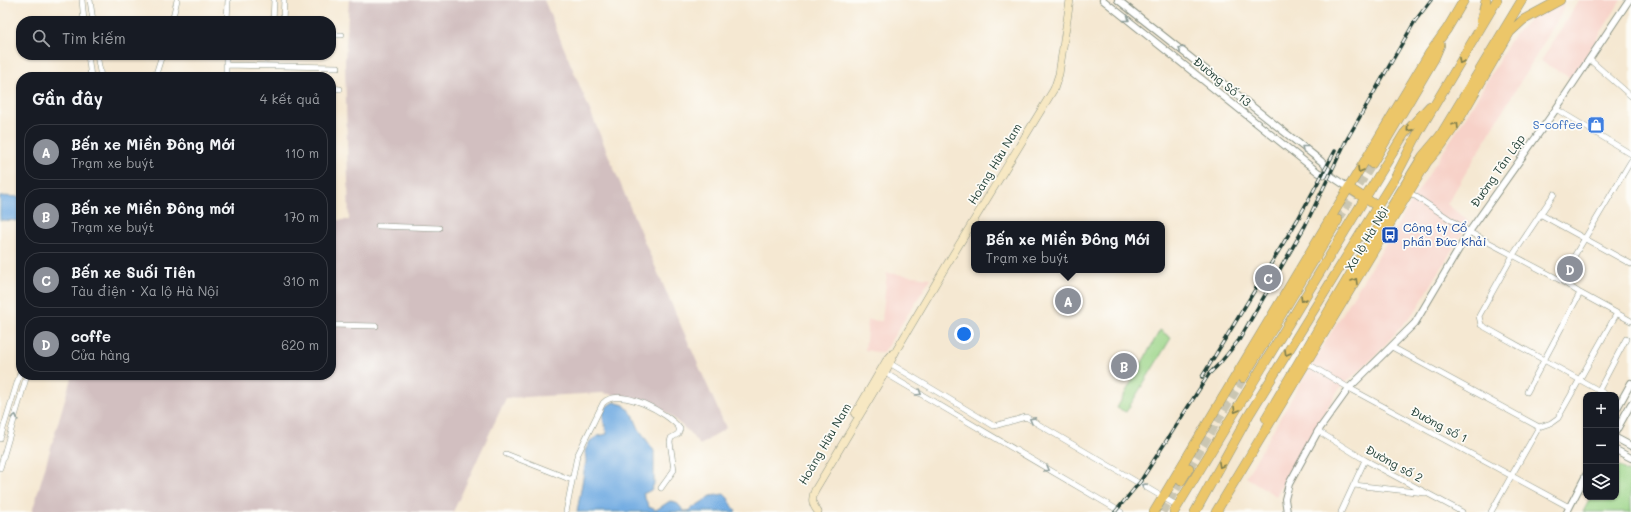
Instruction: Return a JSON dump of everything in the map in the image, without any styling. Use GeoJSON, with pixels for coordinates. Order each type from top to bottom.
{"type":"FeatureCollection","features":[{"type":"Feature","properties":{"kind":"highway"},"geometry":{"type":"LineString","coordinates":[[1154,512],[1429,54],[1447,29],[1464,0]]}},
{"type":"Feature","properties":{"kind":"highway"},"geometry":{"type":"LineString","coordinates":[[1478,32],[1486,0]]}},
{"type":"Feature","properties":{"kind":"highway","name":"Xa lộ Hà Nội"},"geometry":{"type":"LineString","coordinates":[[1195,512],[1249,415],[1377,206],[1497,0]]}},
{"type":"Feature","properties":{"kind":"highway","name":"Xa lộ Hà Nội"},"geometry":{"type":"LineString","coordinates":[[1210,512],[1253,445],[1422,156],[1440,136],[1522,0]]}},
{"type":"Feature","properties":{"kind":"highway","name":"Xa lộ Hà Nội"},"geometry":{"type":"LineString","coordinates":[[1506,27],[1523,13],[1548,0]]}},
{"type":"Feature","properties":{"kind":"highway","name":"Xa lộ Hà Nội"},"geometry":{"type":"LineString","coordinates":[[1303,361],[1427,162],[1442,146],[1457,123],[1510,32],[1523,20],[1560,0]]}},
{"type":"Feature","properties":{"kind":"highway"},"geometry":{"type":"LineString","coordinates":[[1372,164],[1435,56],[1447,29]]}},
{"type":"Feature","properties":{"kind":"highway","name":"Xa lộ Hà Nội"},"geometry":{"type":"LineString","coordinates":[[1176,509],[1404,134],[1445,90]]}},
{"type":"Feature","properties":{"kind":"highway"},"geometry":{"type":"LineString","coordinates":[[1349,188],[1377,206]]}},
{"type":"Feature","properties":{"kind":"highway"},"geometry":{"type":"LineString","coordinates":[[1243,378],[1338,220]]}},
{"type":"Feature","properties":{"kind":"highway","name":"Xa lộ Hà Nội"},"geometry":{"type":"LineString","coordinates":[[1218,510],[1253,445]]}},
{"type":"Feature","properties":{"kind":"highway"},"geometry":{"type":"LineString","coordinates":[[1181,481],[1189,468]]}},
{"type":"Feature","properties":{"kind":"main road","name":"Hoàng Hữu Nam"},"geometry":{"type":"LineString","coordinates":[[974,221],[1054,89],[1059,74],[1070,0]]}},
{"type":"Feature","properties":{"kind":"main road","name":"Hoàng Hữu Nam"},"geometry":{"type":"LineString","coordinates":[[818,512],[813,506],[812,500],[815,490],[885,373],[897,349],[971,226]]}},
{"type":"Feature","properties":{"kind":"main road","name":"Hoàng Hữu Nam"},"geometry":{"type":"LineString","coordinates":[[812,512],[807,500],[810,488],[886,361],[897,349]]}},
{"type":"Feature","properties":{"kind":"street"},"geometry":{"type":"LineString","coordinates":[[173,16],[178,0]]}},
{"type":"Feature","properties":{"kind":"street"},"geometry":{"type":"LineString","coordinates":[[227,16],[228,0]]}},
{"type":"Feature","properties":{"kind":"street"},"geometry":{"type":"LineString","coordinates":[[273,16],[274,0]]}},
{"type":"Feature","properties":{"kind":"street"},"geometry":{"type":"LineString","coordinates":[[283,16],[284,0]]}},
{"type":"Feature","properties":{"kind":"street","name":"Đường Số 13"},"geometry":{"type":"LineString","coordinates":[[1102,0],[1319,173],[1331,176],[1349,188]]}},
{"type":"Feature","properties":{"kind":"street","name":"Đường Số 13"},"geometry":{"type":"LineString","coordinates":[[1118,0],[1325,165],[1331,176]]}},
{"type":"Feature","properties":{"kind":"street","name":"Đường Tân Lập"},"geometry":{"type":"LineString","coordinates":[[1288,512],[1285,499],[1289,484],[1318,431],[1349,388],[1415,323],[1469,232],[1556,109],[1629,0]]}},
{"type":"Feature","properties":{"kind":"street"},"geometry":{"type":"LineString","coordinates":[[83,16],[82,2],[90,2],[92,16]]}},
{"type":"Feature","properties":{"kind":"street"},"geometry":{"type":"LineString","coordinates":[[336,35],[342,35]]}},
{"type":"Feature","properties":{"kind":"street"},"geometry":{"type":"LineString","coordinates":[[1589,59],[1631,96]]}},
{"type":"Feature","properties":{"kind":"street"},"geometry":{"type":"LineString","coordinates":[[88,60],[90,72]]}},
{"type":"Feature","properties":{"kind":"street"},"geometry":{"type":"LineString","coordinates":[[99,60],[100,72]]}},
{"type":"Feature","properties":{"kind":"street"},"geometry":{"type":"LineString","coordinates":[[157,72],[160,60]]}},
{"type":"Feature","properties":{"kind":"street"},"geometry":{"type":"LineString","coordinates":[[226,60],[226,72]]}},
{"type":"Feature","properties":{"kind":"street"},"geometry":{"type":"LineString","coordinates":[[226,65],[338,67]]}},
{"type":"Feature","properties":{"kind":"street"},"geometry":{"type":"LineString","coordinates":[[1246,115],[1252,106]]}},
{"type":"Feature","properties":{"kind":"street"},"geometry":{"type":"LineString","coordinates":[[1556,109],[1631,154]]}},
{"type":"Feature","properties":{"kind":"street"},"geometry":{"type":"LineString","coordinates":[[1560,280],[1631,160]]}},
{"type":"Feature","properties":{"kind":"street"},"geometry":{"type":"LineString","coordinates":[[1409,192],[1469,232],[1560,280],[1580,293],[1631,321]]}},
{"type":"Feature","properties":{"kind":"street"},"geometry":{"type":"LineString","coordinates":[[1554,194],[1513,255],[1479,316],[1479,320],[1481,325],[1602,392]]}},
{"type":"Feature","properties":{"kind":"street"},"geometry":{"type":"LineString","coordinates":[[1540,214],[1631,264]]}},
{"type":"Feature","properties":{"kind":"street"},"geometry":{"type":"LineString","coordinates":[[378,226],[439,228]]}},
{"type":"Feature","properties":{"kind":"street"},"geometry":{"type":"LineString","coordinates":[[1527,392],[1580,293]]}},
{"type":"Feature","properties":{"kind":"street"},"geometry":{"type":"LineString","coordinates":[[1491,512],[1513,476],[1539,427],[1551,423],[1558,418],[1617,313]]}},
{"type":"Feature","properties":{"kind":"street"},"geometry":{"type":"LineString","coordinates":[[336,325],[376,326]]}},
{"type":"Feature","properties":{"kind":"street"},"geometry":{"type":"LineString","coordinates":[[1599,390],[1626,339]]}},
{"type":"Feature","properties":{"kind":"street"},"geometry":{"type":"LineString","coordinates":[[1392,347],[1539,427]]}},
{"type":"Feature","properties":{"kind":"street","name":"Đường số 1"},"geometry":{"type":"LineString","coordinates":[[1303,361],[1349,388],[1513,476],[1568,509]]}},
{"type":"Feature","properties":{"kind":"street"},"geometry":{"type":"LineString","coordinates":[[890,364],[994,426],[1026,417],[1163,497],[1176,509]]}},
{"type":"Feature","properties":{"kind":"street"},"geometry":{"type":"LineString","coordinates":[[885,373],[1121,512]]}},
{"type":"Feature","properties":{"kind":"street"},"geometry":{"type":"LineString","coordinates":[[0,439],[18,380]]}},
{"type":"Feature","properties":{"kind":"street"},"geometry":{"type":"LineString","coordinates":[[0,468],[26,380]]}},
{"type":"Feature","properties":{"kind":"street"},"geometry":{"type":"LineString","coordinates":[[1619,401],[1631,383]]}},
{"type":"Feature","properties":{"kind":"street"},"geometry":{"type":"LineString","coordinates":[[566,512],[577,456],[603,403],[610,398],[617,397],[645,404],[666,416],[677,426],[680,432],[671,438],[670,442],[674,470],[661,488]]}},
{"type":"Feature","properties":{"kind":"street"},"geometry":{"type":"LineString","coordinates":[[1618,428],[1631,404]]}},
{"type":"Feature","properties":{"kind":"street","name":"Đường số 2"},"geometry":{"type":"LineString","coordinates":[[1318,431],[1366,460],[1462,512]]}},
{"type":"Feature","properties":{"kind":"street"},"geometry":{"type":"LineString","coordinates":[[1619,440],[1631,446]]}},
{"type":"Feature","properties":{"kind":"street"},"geometry":{"type":"LineString","coordinates":[[1619,452],[1631,458]]}},
{"type":"Feature","properties":{"kind":"street"},"geometry":{"type":"LineString","coordinates":[[506,454],[572,480]]}},
{"type":"Feature","properties":{"kind":"street"},"geometry":{"type":"LineString","coordinates":[[1341,512],[1366,460]]}},
{"type":"Feature","properties":{"kind":"street"},"geometry":{"type":"LineString","coordinates":[[1568,509],[1583,481]]}},
{"type":"Feature","properties":{"kind":"street"},"geometry":{"type":"LineString","coordinates":[[1354,485],[1428,494]]}},
{"type":"Feature","properties":{"kind":"shaded area"},"geometry":{"type":"Polygon","coordinates":[[[349,0],[544,0],[647,248],[726,428],[700,445],[688,431],[666,412],[648,404],[615,395],[603,393],[506,398],[453,512],[32,512],[71,380],[336,380],[336,220],[349,220],[345,61],[349,0]]]}},
{"type":"Feature","properties":{"kind":"shaded area"},"geometry":{"type":"Polygon","coordinates":[[[1579,0],[1621,0],[1572,79],[1541,61],[1579,0]]]}},
{"type":"Feature","properties":{"kind":"shaded area"},"geometry":{"type":"Polygon","coordinates":[[[1563,1],[1564,9],[1447,204],[1469,222],[1416,310],[1374,357],[1338,390],[1276,496],[1246,477],[1305,375],[1413,199],[1468,113],[1514,35],[1529,20],[1563,1]]]}},
{"type":"Feature","properties":{"kind":"shaded area"},"geometry":{"type":"Polygon","coordinates":[[[887,273],[931,278],[883,353],[865,350],[868,320],[882,321],[887,273]]]}},
{"type":"Feature","properties":{"kind":"green space"},"geometry":{"type":"Polygon","coordinates":[[[1160,330],[1171,338],[1126,412],[1117,408],[1160,330]]]}},
{"type":"Feature","properties":{"kind":"green space"},"geometry":{"type":"Polygon","coordinates":[[[1619,467],[1631,473],[1631,512],[1583,512],[1589,500],[1619,500],[1619,467]]]}},
{"type":"Feature","properties":{"kind":"water"},"geometry":{"type":"Polygon","coordinates":[[[0,196],[16,197],[16,221],[0,220],[0,196]]]}},
{"type":"Feature","properties":{"kind":"water"},"geometry":{"type":"Polygon","coordinates":[[[614,402],[624,405],[633,415],[639,429],[654,451],[654,484],[651,490],[643,494],[649,507],[656,510],[670,501],[676,502],[684,511],[688,511],[711,496],[724,494],[736,512],[577,512],[586,461],[585,451],[590,441],[598,436],[607,434],[603,416],[605,408],[614,402]]]}},
{"type":"Feature","properties":{"kind":"tunnel"},"geometry":{"type":"LineString","coordinates":[[1338,220],[1372,164]]}},
{"type":"Feature","properties":{"kind":"tunnel"},"geometry":{"type":"LineString","coordinates":[[1189,468],[1243,378]]}},
{"type":"Feature","properties":{"kind":"tunnel"},"geometry":{"type":"LineString","coordinates":[[1162,512],[1181,481]]}},
{"type":"Feature","properties":{"kind":"railway"},"geometry":{"type":"LineString","coordinates":[[1115,512],[1140,482],[1209,374],[1239,340],[1305,226],[1346,141],[1415,21],[1431,0]]}},
{"type":"Feature","properties":{"kind":"railway"},"geometry":{"type":"LineString","coordinates":[[1202,377],[1298,219],[1335,151]]}},
{"type":"Feature","properties":{"kind":"place","name":"S-coffee"},"geometry":{"type":"Point","coordinates":[1596,125]}},
{"type":"Feature","properties":{"kind":"place","name":"Công ty Cổ phần Đức Khải"},"geometry":{"type":"Point","coordinates":[1390,235]}},
{"type":"Feature","properties":{"kind":"place","name":"coffe"},"geometry":{"type":"Point","coordinates":[1570,269]}},
{"type":"Feature","properties":{"kind":"place","name":"Bến xe Suối Tiên"},"geometry":{"type":"Point","coordinates":[1268,278]}},
{"type":"Feature","properties":{"kind":"place","name":"Bến xe Miền Đông Mới"},"geometry":{"type":"Point","coordinates":[1068,301]}},
{"type":"Feature","properties":{"kind":"place","name":"Bến xe Miền Đông mới"},"geometry":{"type":"Point","coordinates":[1124,366]}}]}
